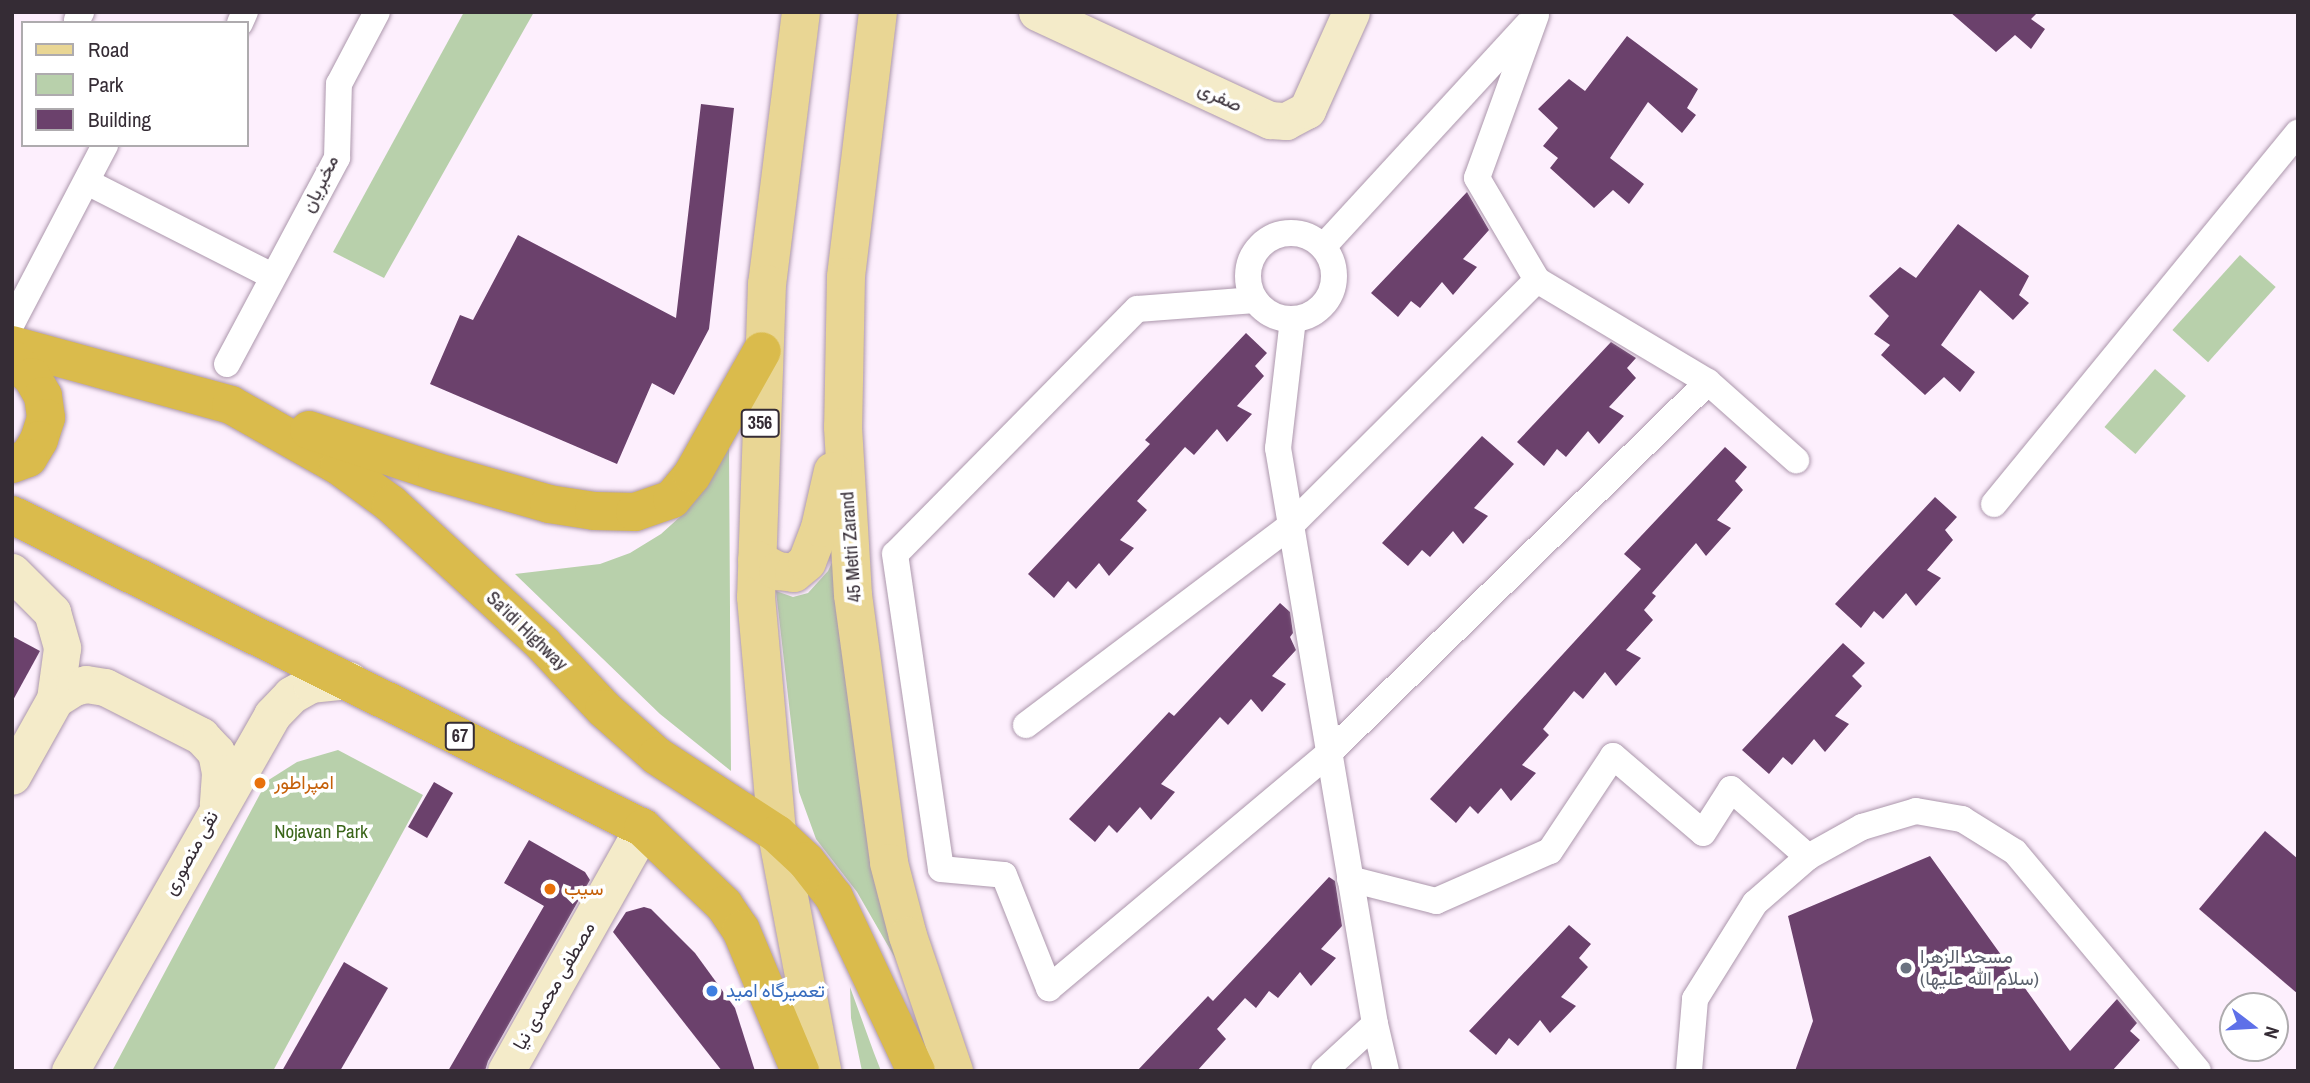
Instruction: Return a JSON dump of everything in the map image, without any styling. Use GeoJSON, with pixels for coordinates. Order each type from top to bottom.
{"type":"FeatureCollection","features":[{"type":"Feature","properties":{"kind":"highway","name":"Sa'idi Highway"},"geometry":{"type":"LineString","coordinates":[[12,345],[230,405],[339,466],[391,504],[503,607],[604,709],[657,756],[777,834],[806,861],[834,897],[916,1071]]}},
{"type":"Feature","properties":{"kind":"highway"},"geometry":{"type":"LineString","coordinates":[[230,405],[437,472],[549,504],[594,511],[635,512],[672,499],[692,475],[762,351]]}},
{"type":"Feature","properties":{"kind":"highway"},"geometry":{"type":"LineString","coordinates":[[12,359],[32,377],[43,396],[46,418],[39,440],[28,458],[12,464]]}},
{"type":"Feature","properties":{"kind":"highway","name":"67"},"geometry":{"type":"LineString","coordinates":[[12,515],[643,828],[724,905],[741,930],[759,965],[800,1071]]}},
{"type":"Feature","properties":{"kind":"main road","name":"356"},"geometry":{"type":"LineString","coordinates":[[801,12],[767,284],[762,351],[756,597],[777,834],[822,1071]]}},
{"type":"Feature","properties":{"kind":"main road","name":"45 Metri Zarand"},"geometry":{"type":"LineString","coordinates":[[878,12],[846,277],[844,427],[853,595],[889,863],[908,936],[954,1071]]}},
{"type":"Feature","properties":{"kind":"main road"},"geometry":{"type":"LineString","coordinates":[[757,560],[778,571],[794,573],[807,562],[820,528],[844,427]]}},
{"type":"Feature","properties":{"kind":"street","name":"مخبریان"},"geometry":{"type":"LineString","coordinates":[[228,363],[337,158],[339,83],[377,12]]}},
{"type":"Feature","properties":{"kind":"street","name":"صفری"},"geometry":{"type":"LineString","coordinates":[[1037,12],[1270,120],[1286,121],[1307,110],[1351,12]]}},
{"type":"Feature","properties":{"kind":"street"},"geometry":{"type":"LineString","coordinates":[[1323,247],[1537,13]]}},
{"type":"Feature","properties":{"kind":"street"},"geometry":{"type":"LineString","coordinates":[[1537,13],[1477,178],[1537,280],[1708,382],[1796,460]]}},
{"type":"Feature","properties":{"kind":"street"},"geometry":{"type":"LineString","coordinates":[[1994,504],[2298,133]]}},
{"type":"Feature","properties":{"kind":"street"},"geometry":{"type":"LineString","coordinates":[[12,323],[104,147]]}},
{"type":"Feature","properties":{"kind":"street"},"geometry":{"type":"LineString","coordinates":[[86,182],[272,276]]}},
{"type":"Feature","properties":{"kind":"street"},"geometry":{"type":"LineString","coordinates":[[1288,233],[1301,234],[1323,247],[1334,271],[1328,297],[1308,315],[1293,319],[1279,317],[1265,310],[1255,300],[1249,286],[1248,271],[1252,257],[1261,244],[1288,233]]}},
{"type":"Feature","properties":{"kind":"street"},"geometry":{"type":"LineString","coordinates":[[1026,725],[1291,525],[1537,280]]}},
{"type":"Feature","properties":{"kind":"street"},"geometry":{"type":"LineString","coordinates":[[1255,300],[1137,309],[895,554],[941,869],[1004,875],[1049,988],[1329,753],[1708,382]]}},
{"type":"Feature","properties":{"kind":"street"},"geometry":{"type":"LineString","coordinates":[[1293,319],[1278,448],[1375,1024],[1386,1071]]}},
{"type":"Feature","properties":{"kind":"street"},"geometry":{"type":"LineString","coordinates":[[12,572],[52,612],[62,648],[55,699],[12,776]]}},
{"type":"Feature","properties":{"kind":"street","name":"نقی منصوری"},"geometry":{"type":"LineString","coordinates":[[70,1071],[218,805],[272,715],[291,695],[311,684],[349,681]]}},
{"type":"Feature","properties":{"kind":"street"},"geometry":{"type":"LineString","coordinates":[[55,699],[74,687],[86,684],[104,687],[201,736],[216,752],[220,773],[218,805]]}},
{"type":"Feature","properties":{"kind":"street"},"geometry":{"type":"LineString","coordinates":[[1350,879],[1436,901],[1550,851],[1613,756],[1703,833],[1731,789],[1808,857]]}},
{"type":"Feature","properties":{"kind":"street"},"geometry":{"type":"LineString","coordinates":[[1689,1071],[1695,999],[1755,903],[1808,857],[1862,827],[1916,811],[1962,819],[2015,852],[2200,1070]]}},
{"type":"Feature","properties":{"kind":"street","name":"مصطفی محمدی نیا"},"geometry":{"type":"LineString","coordinates":[[506,1071],[643,828]]}},
{"type":"Feature","properties":{"kind":"street"},"geometry":{"type":"LineString","coordinates":[[1324,1071],[1375,1024]]}},
{"type":"Feature","properties":{"kind":"green space"},"geometry":{"type":"Polygon","coordinates":[[[464,12],[534,12],[384,278],[333,252],[464,12]]]}},
{"type":"Feature","properties":{"kind":"green space"},"geometry":{"type":"Polygon","coordinates":[[[2240,255],[2276,287],[2208,362],[2172,330],[2240,255]]]}},
{"type":"Feature","properties":{"kind":"green space"},"geometry":{"type":"Polygon","coordinates":[[[2155,369],[2186,396],[2135,454],[2104,427],[2155,369]]]}},
{"type":"Feature","properties":{"kind":"green space"},"geometry":{"type":"Polygon","coordinates":[[[729,448],[731,771],[660,714],[515,574],[600,564],[630,553],[661,534],[682,515],[729,448]]]}},
{"type":"Feature","properties":{"kind":"green space"},"geometry":{"type":"Polygon","coordinates":[[[841,544],[902,970],[857,892],[816,839],[799,792],[776,591],[793,597],[808,593],[828,571],[841,544]]]}},
{"type":"Feature","properties":{"kind":"green space","name":"Nojavan Park"},"geometry":{"type":"Polygon","coordinates":[[[338,750],[423,795],[273,1071],[112,1071],[267,781],[297,762],[338,750]]]}},
{"type":"Feature","properties":{"kind":"green space"},"geometry":{"type":"Polygon","coordinates":[[[850,987],[881,1071],[862,1071],[851,1018],[850,987]]]}},
{"type":"Feature","properties":{"kind":"building"},"geometry":{"type":"Polygon","coordinates":[[[1950,12],[2038,12],[2031,19],[2045,29],[2031,49],[2015,35],[1996,52],[1950,12]]]}},
{"type":"Feature","properties":{"kind":"building"},"geometry":{"type":"Polygon","coordinates":[[[1627,36],[1698,89],[1687,108],[1696,115],[1682,133],[1648,102],[1610,158],[1644,184],[1629,204],[1613,190],[1594,208],[1550,168],[1558,158],[1543,146],[1558,128],[1538,109],[1569,79],[1585,91],[1627,36]]]}},
{"type":"Feature","properties":{"kind":"building"},"geometry":{"type":"Polygon","coordinates":[[[701,104],[734,108],[709,329],[674,395],[652,383],[617,464],[430,384],[460,315],[473,320],[518,235],[676,318],[701,104]]]}},
{"type":"Feature","properties":{"kind":"building"},"geometry":{"type":"Polygon","coordinates":[[[1467,192],[1489,230],[1463,259],[1477,267],[1453,295],[1442,282],[1420,308],[1411,301],[1398,317],[1371,293],[1467,192]]]}},
{"type":"Feature","properties":{"kind":"building"},"geometry":{"type":"Polygon","coordinates":[[[1958,224],[2029,276],[2019,295],[2029,303],[2013,320],[1980,290],[1941,345],[1975,372],[1960,392],[1944,377],[1925,395],[1881,355],[1890,345],[1874,334],[1889,316],[1869,296],[1900,267],[1916,278],[1958,224]]]}},
{"type":"Feature","properties":{"kind":"building"},"geometry":{"type":"Polygon","coordinates":[[[1246,333],[1267,353],[1255,366],[1264,376],[1237,406],[1252,414],[1227,442],[1217,429],[1194,455],[1185,447],[1137,501],[1147,510],[1120,540],[1134,548],[1109,576],[1099,563],[1076,589],[1068,581],[1054,598],[1028,574],[1150,444],[1145,440],[1246,333]]]}},
{"type":"Feature","properties":{"kind":"building"},"geometry":{"type":"Polygon","coordinates":[[[1611,342],[1636,358],[1627,368],[1636,378],[1609,407],[1624,416],[1599,444],[1588,431],[1566,457],[1557,449],[1544,466],[1517,442],[1611,342]]]}},
{"type":"Feature","properties":{"kind":"building"},"geometry":{"type":"Polygon","coordinates":[[[1482,436],[1514,464],[1474,508],[1488,516],[1463,544],[1453,531],[1430,557],[1422,550],[1408,566],[1382,543],[1482,436]]]}},
{"type":"Feature","properties":{"kind":"building"},"geometry":{"type":"Polygon","coordinates":[[[1725,447],[1747,467],[1735,481],[1743,490],[1717,520],[1731,528],[1706,556],[1696,543],[1652,593],[1656,596],[1644,610],[1653,620],[1626,650],[1641,658],[1616,686],[1605,672],[1583,699],[1574,691],[1543,729],[1549,735],[1522,765],[1536,773],[1511,801],[1501,788],[1478,814],[1470,806],[1456,823],[1430,799],[1641,569],[1624,554],[1725,447]]]}},
{"type":"Feature","properties":{"kind":"building"},"geometry":{"type":"Polygon","coordinates":[[[1935,497],[1957,517],[1945,530],[1953,540],[1927,570],[1941,578],[1916,606],[1906,593],[1883,619],[1874,611],[1861,628],[1835,604],[1935,497]]]}},
{"type":"Feature","properties":{"kind":"building"},"geometry":{"type":"Polygon","coordinates":[[[1280,603],[1290,612],[1293,633],[1290,637],[1296,650],[1272,676],[1286,684],[1262,712],[1251,699],[1228,725],[1220,717],[1161,784],[1175,792],[1151,820],[1140,807],[1117,833],[1109,825],[1095,842],[1069,819],[1169,712],[1174,716],[1280,603]]]}},
{"type":"Feature","properties":{"kind":"building"},"geometry":{"type":"Polygon","coordinates":[[[12,636],[40,651],[12,702],[12,636]]]}},
{"type":"Feature","properties":{"kind":"building"},"geometry":{"type":"Polygon","coordinates":[[[1843,643],[1865,663],[1852,676],[1862,686],[1835,716],[1849,724],[1825,752],[1814,739],[1792,765],[1783,757],[1769,774],[1742,750],[1843,643]]]}},
{"type":"Feature","properties":{"kind":"building"},"geometry":{"type":"Polygon","coordinates":[[[434,782],[453,793],[427,838],[408,827],[434,782]]]}},
{"type":"Feature","properties":{"kind":"building"},"geometry":{"type":"Polygon","coordinates":[[[2265,831],[2298,859],[2298,994],[2199,909],[2265,831]]]}},
{"type":"Feature","properties":{"kind":"building"},"geometry":{"type":"Polygon","coordinates":[[[529,840],[585,872],[590,880],[488,1061],[485,1071],[448,1071],[544,906],[504,883],[529,840]]]}},
{"type":"Feature","properties":{"kind":"building","name":"مسجد الزهرا (سلام الله علیها)"},"geometry":{"type":"Polygon","coordinates":[[[1930,856],[2070,1051],[2117,999],[2137,1023],[2130,1031],[2140,1040],[2112,1071],[1795,1071],[1813,1021],[1788,916],[1930,856]]]}},
{"type":"Feature","properties":{"kind":"building"},"geometry":{"type":"Polygon","coordinates":[[[1329,877],[1335,881],[1342,926],[1321,949],[1336,958],[1311,986],[1300,972],[1278,998],[1269,991],[1256,1008],[1245,998],[1217,1029],[1226,1039],[1197,1071],[1137,1071],[1208,996],[1213,1001],[1329,877]]]}},
{"type":"Feature","properties":{"kind":"building"},"geometry":{"type":"Polygon","coordinates":[[[644,907],[651,909],[695,953],[735,1008],[755,1071],[722,1071],[613,932],[626,912],[644,907]]]}},
{"type":"Feature","properties":{"kind":"building"},"geometry":{"type":"Polygon","coordinates":[[[1569,925],[1591,944],[1579,958],[1588,967],[1561,997],[1576,1006],[1550,1033],[1540,1020],[1518,1046],[1509,1038],[1496,1055],[1469,1031],[1569,925]]]}},
{"type":"Feature","properties":{"kind":"building"},"geometry":{"type":"Polygon","coordinates":[[[344,962],[388,988],[340,1071],[282,1071],[344,962]]]}},
{"type":"Feature","properties":{"kind":"place","name":"امپراطور"},"geometry":{"type":"Point","coordinates":[260,783]}},
{"type":"Feature","properties":{"kind":"place","name":"سیب"},"geometry":{"type":"Point","coordinates":[550,889]}},
{"type":"Feature","properties":{"kind":"place","name":"مسجد الزهرا (سلام الله علیها)"},"geometry":{"type":"Point","coordinates":[1906,968]}},
{"type":"Feature","properties":{"kind":"place","name":"تعمیرگاه امید"},"geometry":{"type":"Point","coordinates":[712,991]}}]}
